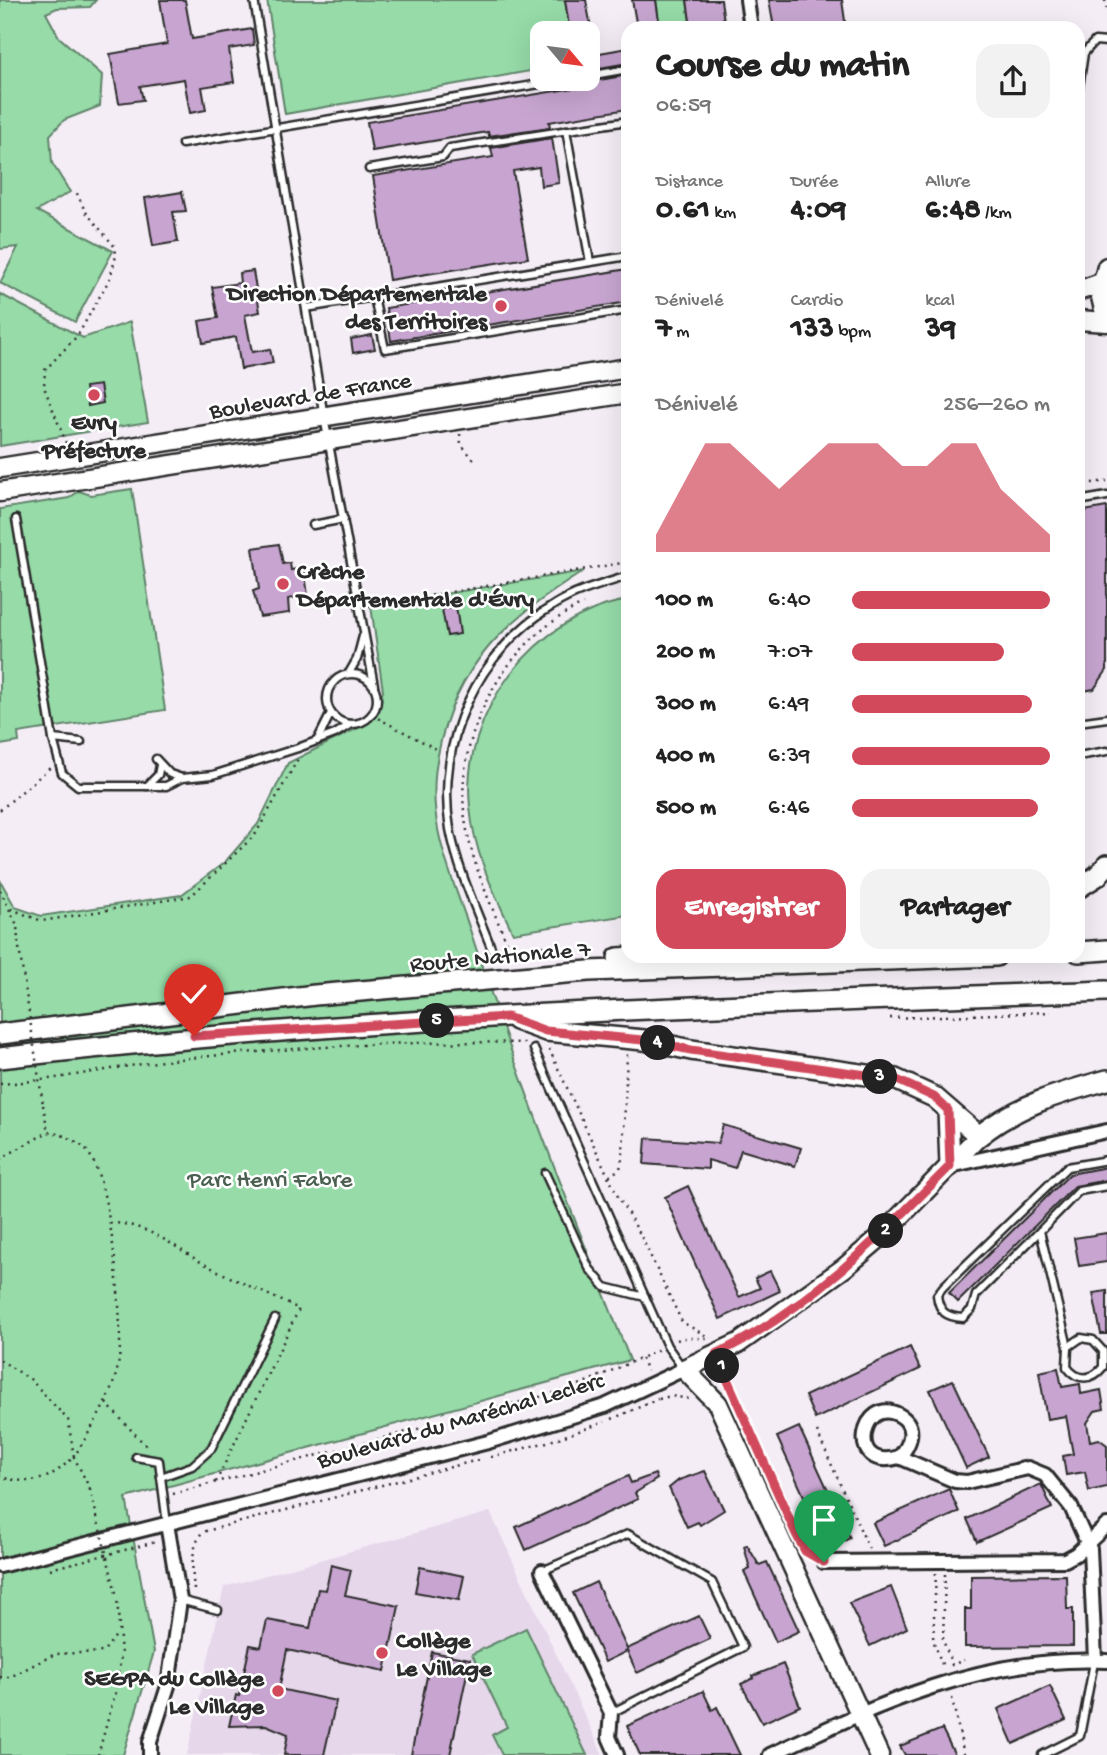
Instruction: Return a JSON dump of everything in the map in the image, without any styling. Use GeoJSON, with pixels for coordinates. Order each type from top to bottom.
{"type":"FeatureCollection","features":[{"type":"Feature","properties":{"kind":"main road"},"geometry":{"type":"LineString","coordinates":[[1085,287],[1104,275]]}},
{"type":"Feature","properties":{"kind":"main road"},"geometry":{"type":"LineString","coordinates":[[1085,320],[1107,321],[1101,303],[1104,275]]}},
{"type":"Feature","properties":{"kind":"main road","name":"Boulevard de France"},"geometry":{"type":"LineString","coordinates":[[0,468],[621,369]]}},
{"type":"Feature","properties":{"kind":"main road","name":"Boulevard de France"},"geometry":{"type":"LineString","coordinates":[[0,492],[621,394]]}},
{"type":"Feature","properties":{"kind":"main road"},"geometry":{"type":"LineString","coordinates":[[1085,882],[1107,865]]}},
{"type":"Feature","properties":{"kind":"main road"},"geometry":{"type":"LineString","coordinates":[[1085,952],[1107,950]]}},
{"type":"Feature","properties":{"kind":"main road"},"geometry":{"type":"LineString","coordinates":[[589,971],[621,958]]}},
{"type":"Feature","properties":{"kind":"main road","name":"Route Nationale 7"},"geometry":{"type":"LineString","coordinates":[[0,1034],[136,1015],[315,995],[589,971],[806,963]]}},
{"type":"Feature","properties":{"kind":"main road"},"geometry":{"type":"LineString","coordinates":[[0,1058],[194,1036],[682,1006],[1107,991]]}},
{"type":"Feature","properties":{"kind":"main road"},"geometry":{"type":"LineString","coordinates":[[507,1017],[546,1031],[643,1040],[691,1050],[895,1079],[934,1097],[979,1136],[1001,1119],[1040,1099],[1107,1080]]}},
{"type":"Feature","properties":{"kind":"main road"},"geometry":{"type":"LineString","coordinates":[[948,1110],[950,1166]]}},
{"type":"Feature","properties":{"kind":"main road","name":"Boulevard du Maréchal Leclerc"},"geometry":{"type":"LineString","coordinates":[[684,1369],[713,1346],[739,1343],[844,1268],[877,1240],[979,1136]]}},
{"type":"Feature","properties":{"kind":"main road"},"geometry":{"type":"LineString","coordinates":[[684,1369],[718,1404],[879,1755]]}},
{"type":"Feature","properties":{"kind":"street"},"geometry":{"type":"LineString","coordinates":[[747,0],[750,21]]}},
{"type":"Feature","properties":{"kind":"street"},"geometry":{"type":"LineString","coordinates":[[950,1166],[1107,1130]]}},
{"type":"Feature","properties":{"kind":"street"},"geometry":{"type":"LineString","coordinates":[[979,1136],[1004,1152]]}},
{"type":"Feature","properties":{"kind":"street","name":"Boulevard du Maréchal Leclerc"},"geometry":{"type":"LineString","coordinates":[[0,1566],[488,1442],[605,1406],[684,1369]]}},
{"type":"Feature","properties":{"kind":"street"},"geometry":{"type":"LineString","coordinates":[[770,1755],[901,1695],[986,1671],[1101,1660],[1088,1543],[1071,1507],[1051,1482],[1037,1471],[1028,1468],[967,1482],[955,1481],[900,1457]]}},
{"type":"Feature","properties":{"kind":"street"},"geometry":{"type":"LineString","coordinates":[[150,1755],[150,1742],[168,1686],[180,1601],[167,1524]]}},
{"type":"Feature","properties":{"kind":"street"},"geometry":{"type":"LineString","coordinates":[[824,1562],[940,1566],[1051,1562],[1065,1560],[1107,1525]]}},
{"type":"Feature","properties":{"kind":"street"},"geometry":{"type":"LineString","coordinates":[[542,1572],[611,1713],[609,1737],[617,1755]]}},
{"type":"Feature","properties":{"kind":"lane"},"geometry":{"type":"LineString","coordinates":[[16,519],[53,739],[62,773],[78,786],[166,786],[182,778],[213,775],[317,741],[372,715],[378,698],[371,657],[363,634],[324,417],[254,0]]}},
{"type":"Feature","properties":{"kind":"lane"},"geometry":{"type":"LineString","coordinates":[[1085,50],[1095,41],[1107,42]]}},
{"type":"Feature","properties":{"kind":"lane"},"geometry":{"type":"LineString","coordinates":[[600,74],[621,70]]}},
{"type":"Feature","properties":{"kind":"lane"},"geometry":{"type":"LineString","coordinates":[[182,144],[275,126],[530,85]]}},
{"type":"Feature","properties":{"kind":"lane"},"geometry":{"type":"LineString","coordinates":[[369,169],[443,157],[450,148],[621,122]]}},
{"type":"Feature","properties":{"kind":"lane"},"geometry":{"type":"LineString","coordinates":[[566,130],[590,262]]}},
{"type":"Feature","properties":{"kind":"lane"},"geometry":{"type":"LineString","coordinates":[[306,308],[621,257]]}},
{"type":"Feature","properties":{"kind":"lane"},"geometry":{"type":"LineString","coordinates":[[374,297],[385,349],[621,311]]}},
{"type":"Feature","properties":{"kind":"lane"},"geometry":{"type":"LineString","coordinates":[[1085,500],[1107,496]]}},
{"type":"Feature","properties":{"kind":"lane"},"geometry":{"type":"LineString","coordinates":[[313,525],[344,519]]}},
{"type":"Feature","properties":{"kind":"lane"},"geometry":{"type":"LineString","coordinates":[[492,950],[456,858],[447,794],[450,756],[456,730],[469,698],[508,642],[554,604],[582,591],[621,578]]}},
{"type":"Feature","properties":{"kind":"lane"},"geometry":{"type":"LineString","coordinates":[[349,673],[357,659],[363,634]]}},
{"type":"Feature","properties":{"kind":"lane"},"geometry":{"type":"LineString","coordinates":[[351,724],[341,722],[331,713],[328,704],[329,689],[338,678],[349,673],[365,676],[374,685]]}},
{"type":"Feature","properties":{"kind":"lane"},"geometry":{"type":"LineString","coordinates":[[317,741],[331,713]]}},
{"type":"Feature","properties":{"kind":"lane"},"geometry":{"type":"LineString","coordinates":[[1085,722],[1107,718]]}},
{"type":"Feature","properties":{"kind":"lane"},"geometry":{"type":"LineString","coordinates":[[53,739],[81,742]]}},
{"type":"Feature","properties":{"kind":"lane"},"geometry":{"type":"LineString","coordinates":[[1085,755],[1107,751]]}},
{"type":"Feature","properties":{"kind":"lane"},"geometry":{"type":"LineString","coordinates":[[148,786],[158,775],[158,762],[182,778]]}},
{"type":"Feature","properties":{"kind":"lane"},"geometry":{"type":"LineString","coordinates":[[534,1049],[667,1346],[684,1369]]}},
{"type":"Feature","properties":{"kind":"lane"},"geometry":{"type":"LineString","coordinates":[[1107,1160],[1067,1167],[1044,1186],[943,1287],[937,1295],[939,1307],[949,1317],[963,1318],[972,1309],[976,1295],[1079,1191],[1107,1186]]}},
{"type":"Feature","properties":{"kind":"lane"},"geometry":{"type":"LineString","coordinates":[[545,1173],[589,1268],[605,1287],[645,1297]]}},
{"type":"Feature","properties":{"kind":"lane"},"geometry":{"type":"LineString","coordinates":[[1040,1231],[1068,1347],[1066,1363],[1075,1375],[1087,1378],[1101,1370],[1104,1355],[1096,1342],[1081,1338],[1068,1347]]}},
{"type":"Feature","properties":{"kind":"lane"},"geometry":{"type":"LineString","coordinates":[[161,1477],[192,1466],[211,1449],[275,1319]]}},
{"type":"Feature","properties":{"kind":"lane"},"geometry":{"type":"LineString","coordinates":[[136,1457],[159,1461],[167,1524]]}},
{"type":"Feature","properties":{"kind":"lane"},"geometry":{"type":"LineString","coordinates":[[542,1572],[628,1534],[712,1582],[743,1647],[611,1713]]}},
{"type":"Feature","properties":{"kind":"lane"},"geometry":{"type":"LineString","coordinates":[[180,1601],[218,1610]]}},
{"type":"Feature","properties":{"kind":"lane"},"geometry":{"type":"LineString","coordinates":[[1042,1755],[1080,1736],[1101,1660]]}},
{"type":"Feature","properties":{"kind":"lane"},"geometry":{"type":"LineString","coordinates":[[1059,1746],[1063,1755]]}},
{"type":"Feature","properties":{"kind":"path"},"geometry":{"type":"LineString","coordinates":[[1105,0],[1107,12]]}},
{"type":"Feature","properties":{"kind":"path"},"geometry":{"type":"LineString","coordinates":[[69,456],[63,431],[44,387],[45,370],[78,335],[110,278],[116,256],[114,247],[85,211],[75,189]]}},
{"type":"Feature","properties":{"kind":"path"},"geometry":{"type":"LineString","coordinates":[[460,434],[461,444],[475,461]]}},
{"type":"Feature","properties":{"kind":"path"},"geometry":{"type":"LineString","coordinates":[[1085,484],[1107,481]]}},
{"type":"Feature","properties":{"kind":"path"},"geometry":{"type":"LineString","coordinates":[[359,607],[621,563]]}},
{"type":"Feature","properties":{"kind":"path"},"geometry":{"type":"LineString","coordinates":[[544,946],[510,950],[478,877],[470,846],[464,790],[469,749],[483,710],[501,675],[519,652],[566,612],[593,599]]}},
{"type":"Feature","properties":{"kind":"path"},"geometry":{"type":"LineString","coordinates":[[372,715],[450,756]]}},
{"type":"Feature","properties":{"kind":"path"},"geometry":{"type":"LineString","coordinates":[[10,909],[42,921],[191,896],[255,835],[307,744]]}},
{"type":"Feature","properties":{"kind":"path"},"geometry":{"type":"LineString","coordinates":[[0,810],[59,761]]}},
{"type":"Feature","properties":{"kind":"path"},"geometry":{"type":"LineString","coordinates":[[0,890],[10,909],[18,941],[48,1132]]}},
{"type":"Feature","properties":{"kind":"path"},"geometry":{"type":"LineString","coordinates":[[609,1177],[620,1169],[623,1154],[628,1047]]}},
{"type":"Feature","properties":{"kind":"path"},"geometry":{"type":"LineString","coordinates":[[549,1049],[609,1177],[682,1322],[713,1346],[761,1456]]}},
{"type":"Feature","properties":{"kind":"path"},"geometry":{"type":"LineString","coordinates":[[0,1159],[48,1132],[64,1134],[87,1150],[100,1178],[110,1223],[117,1289],[119,1360],[106,1403],[74,1457],[51,1478],[17,1481],[0,1476]]}},
{"type":"Feature","properties":{"kind":"path"},"geometry":{"type":"LineString","coordinates":[[110,1223],[120,1223],[166,1238],[211,1268],[299,1309],[216,1482]]}},
{"type":"Feature","properties":{"kind":"path"},"geometry":{"type":"LineString","coordinates":[[163,1497],[570,1389],[682,1338],[713,1346]]}},
{"type":"Feature","properties":{"kind":"path"},"geometry":{"type":"LineString","coordinates":[[641,1358],[658,1399]]}},
{"type":"Feature","properties":{"kind":"path"},"geometry":{"type":"LineString","coordinates":[[0,1360],[30,1379],[68,1420],[74,1457],[90,1489],[117,1597],[121,1655],[115,1694],[98,1755]]}},
{"type":"Feature","properties":{"kind":"path"},"geometry":{"type":"LineString","coordinates":[[194,1604],[192,1559],[194,1544],[201,1532],[547,1443],[658,1399],[684,1396],[707,1410],[735,1396]]}},
{"type":"Feature","properties":{"kind":"path"},"geometry":{"type":"LineString","coordinates":[[106,1403],[159,1461]]}},
{"type":"Feature","properties":{"kind":"path"},"geometry":{"type":"LineString","coordinates":[[817,1432],[868,1544],[870,1564]]}},
{"type":"Feature","properties":{"kind":"path"},"geometry":{"type":"LineString","coordinates":[[38,1572],[169,1539]]}},
{"type":"Feature","properties":{"kind":"path"},"geometry":{"type":"LineString","coordinates":[[940,1566],[943,1640],[952,1665],[964,1660]]}},
{"type":"Feature","properties":{"kind":"path"},"geometry":{"type":"LineString","coordinates":[[940,1566],[933,1640],[943,1667]]}},
{"type":"Feature","properties":{"kind":"path"},"geometry":{"type":"LineString","coordinates":[[0,1677],[10,1677],[54,1654],[103,1652],[118,1633]]}},
{"type":"Feature","properties":{"kind":"path"},"geometry":{"type":"LineString","coordinates":[[952,1698],[964,1755]]}},
{"type":"Feature","properties":{"kind":"shaded area","name":"Collège Le Village"},"geometry":{"type":"Polygon","coordinates":[[[490,1512],[603,1755],[187,1755],[224,1587],[490,1512]]]}},
{"type":"Feature","properties":{"kind":"green space"},"geometry":{"type":"Polygon","coordinates":[[[0,0],[96,0],[90,7],[57,8],[46,13],[59,37],[102,75],[100,106],[64,120],[50,135],[52,163],[70,192],[37,211],[113,251],[75,322],[0,283],[18,247],[0,249],[0,0]]]}},
{"type":"Feature","properties":{"kind":"green space"},"geometry":{"type":"Polygon","coordinates":[[[267,0],[565,0],[568,21],[530,21],[530,71],[285,114],[267,0]]]}},
{"type":"Feature","properties":{"kind":"green space"},"geometry":{"type":"Polygon","coordinates":[[[656,0],[687,0],[690,21],[659,21],[656,0]]]}},
{"type":"Feature","properties":{"kind":"green space"},"geometry":{"type":"Polygon","coordinates":[[[0,294],[83,338],[130,322],[148,422],[0,446],[0,294]]]}},
{"type":"Feature","properties":{"kind":"green space"},"geometry":{"type":"Polygon","coordinates":[[[132,489],[165,710],[18,733],[19,742],[0,745],[0,509],[69,498],[79,491],[91,495],[132,489]]]}},
{"type":"Feature","properties":{"kind":"green space","name":"Parc Henri Fabre"},"geometry":{"type":"Polygon","coordinates":[[[584,571],[532,606],[510,625],[472,668],[446,722],[438,755],[435,804],[449,872],[509,1045],[630,1360],[126,1498],[154,1652],[123,1755],[0,1755],[0,880],[15,907],[41,916],[181,895],[225,862],[258,824],[288,763],[364,725],[378,708],[383,691],[371,606],[584,571]]]}},
{"type":"Feature","properties":{"kind":"green space"},"geometry":{"type":"Polygon","coordinates":[[[621,602],[621,916],[513,933],[485,872],[472,824],[470,771],[478,737],[491,704],[511,674],[535,647],[563,625],[594,609],[621,602]]]}},
{"type":"Feature","properties":{"kind":"green space"},"geometry":{"type":"Polygon","coordinates":[[[526,1628],[587,1755],[502,1755],[492,1735],[507,1727],[472,1654],[526,1628]]]}},
{"type":"Feature","properties":{"kind":"building"},"geometry":{"type":"Polygon","coordinates":[[[160,0],[185,0],[192,39],[252,29],[254,45],[229,49],[234,82],[202,87],[206,110],[190,113],[184,79],[140,86],[143,100],[119,103],[110,54],[167,44],[160,0]]]}},
{"type":"Feature","properties":{"kind":"building"},"geometry":{"type":"Polygon","coordinates":[[[565,0],[586,0],[590,21],[568,21],[565,0]]]}},
{"type":"Feature","properties":{"kind":"building"},"geometry":{"type":"Polygon","coordinates":[[[632,0],[656,0],[659,21],[636,21],[632,0]]]}},
{"type":"Feature","properties":{"kind":"building"},"geometry":{"type":"Polygon","coordinates":[[[687,0],[721,0],[724,21],[690,21],[687,0]]]}},
{"type":"Feature","properties":{"kind":"building"},"geometry":{"type":"Polygon","coordinates":[[[769,0],[842,0],[845,21],[773,21],[769,0]]]}},
{"type":"Feature","properties":{"kind":"building"},"geometry":{"type":"Polygon","coordinates":[[[621,49],[621,64],[600,68],[600,53],[621,49]]]}},
{"type":"Feature","properties":{"kind":"building"},"geometry":{"type":"Polygon","coordinates":[[[621,76],[621,110],[549,122],[550,127],[489,136],[488,132],[372,151],[367,122],[556,91],[600,91],[600,80],[621,76]]]}},
{"type":"Feature","properties":{"kind":"building"},"geometry":{"type":"Polygon","coordinates":[[[552,138],[559,183],[541,186],[539,167],[513,171],[528,258],[389,280],[373,176],[493,157],[491,148],[552,138]]]}},
{"type":"Feature","properties":{"kind":"building"},"geometry":{"type":"Polygon","coordinates":[[[182,192],[186,211],[173,212],[178,242],[153,246],[145,198],[182,192]]]}},
{"type":"Feature","properties":{"kind":"building","name":"Direction Départementale des Territoires"},"geometry":{"type":"Polygon","coordinates":[[[621,270],[621,303],[391,341],[386,308],[621,270]]]}},
{"type":"Feature","properties":{"kind":"building"},"geometry":{"type":"Polygon","coordinates":[[[253,271],[260,312],[245,315],[252,352],[270,349],[273,363],[241,369],[236,337],[203,343],[199,321],[218,318],[212,287],[240,283],[239,273],[253,271]]]}},
{"type":"Feature","properties":{"kind":"building"},"geometry":{"type":"Polygon","coordinates":[[[372,335],[375,349],[353,353],[351,339],[372,335]]]}},
{"type":"Feature","properties":{"kind":"building","name":"Evry Préfecture"},"geometry":{"type":"Polygon","coordinates":[[[100,385],[103,403],[88,406],[85,387],[100,385]]]}},
{"type":"Feature","properties":{"kind":"building"},"geometry":{"type":"Polygon","coordinates":[[[1107,507],[1107,670],[1094,689],[1085,691],[1085,511],[1107,507]]]}},
{"type":"Feature","properties":{"kind":"building"},"geometry":{"type":"Polygon","coordinates":[[[279,544],[283,564],[290,563],[291,570],[304,568],[308,595],[288,599],[289,613],[260,617],[253,591],[259,589],[253,548],[279,544]]]}},
{"type":"Feature","properties":{"kind":"building"},"geometry":{"type":"Polygon","coordinates":[[[456,606],[460,634],[447,636],[442,609],[456,606]]]}},
{"type":"Feature","properties":{"kind":"building"},"geometry":{"type":"Polygon","coordinates":[[[723,1125],[801,1148],[795,1166],[741,1150],[735,1168],[708,1160],[708,1169],[644,1164],[646,1138],[718,1143],[723,1125]]]}},
{"type":"Feature","properties":{"kind":"building"},"geometry":{"type":"Polygon","coordinates":[[[1107,1167],[1107,1180],[1075,1186],[958,1302],[949,1293],[1070,1174],[1107,1167]]]}},
{"type":"Feature","properties":{"kind":"building"},"geometry":{"type":"Polygon","coordinates":[[[688,1186],[739,1297],[760,1288],[755,1278],[770,1271],[780,1291],[720,1319],[665,1197],[688,1186]]]}},
{"type":"Feature","properties":{"kind":"building"},"geometry":{"type":"Polygon","coordinates":[[[1107,1233],[1107,1262],[1079,1266],[1074,1238],[1107,1233]]]}},
{"type":"Feature","properties":{"kind":"building"},"geometry":{"type":"Polygon","coordinates":[[[1107,1291],[1107,1334],[1101,1334],[1093,1293],[1107,1291]]]}},
{"type":"Feature","properties":{"kind":"building"},"geometry":{"type":"Polygon","coordinates":[[[910,1347],[920,1369],[815,1419],[805,1396],[910,1347]]]}},
{"type":"Feature","properties":{"kind":"building"},"geometry":{"type":"Polygon","coordinates":[[[1058,1368],[1062,1387],[1080,1384],[1081,1394],[1101,1390],[1104,1409],[1095,1411],[1087,1423],[1090,1441],[1099,1439],[1107,1445],[1107,1487],[1089,1491],[1085,1472],[1066,1475],[1063,1456],[1073,1454],[1066,1416],[1047,1419],[1039,1372],[1058,1368]]]}},
{"type":"Feature","properties":{"kind":"building"},"geometry":{"type":"Polygon","coordinates":[[[953,1380],[989,1457],[966,1468],[930,1390],[953,1380]]]}},
{"type":"Feature","properties":{"kind":"building"},"geometry":{"type":"Polygon","coordinates":[[[799,1427],[850,1538],[828,1549],[777,1437],[799,1427]]]}},
{"type":"Feature","properties":{"kind":"building"},"geometry":{"type":"Polygon","coordinates":[[[705,1471],[724,1510],[700,1525],[698,1522],[687,1527],[669,1488],[679,1480],[705,1471]]]}},
{"type":"Feature","properties":{"kind":"building"},"geometry":{"type":"Polygon","coordinates":[[[655,1474],[657,1479],[635,1493],[638,1499],[526,1550],[516,1527],[628,1476],[631,1483],[655,1474]]]}},
{"type":"Feature","properties":{"kind":"building"},"geometry":{"type":"Polygon","coordinates":[[[1041,1484],[1052,1508],[977,1542],[967,1519],[1041,1484]]]}},
{"type":"Feature","properties":{"kind":"building"},"geometry":{"type":"Polygon","coordinates":[[[949,1489],[959,1512],[884,1546],[873,1523],[949,1489]]]}},
{"type":"Feature","properties":{"kind":"building"},"geometry":{"type":"Polygon","coordinates":[[[747,1545],[759,1565],[767,1562],[799,1631],[776,1642],[744,1572],[750,1569],[744,1546],[747,1545]]]}},
{"type":"Feature","properties":{"kind":"building"},"geometry":{"type":"Polygon","coordinates":[[[331,1565],[351,1570],[345,1595],[399,1606],[385,1671],[287,1650],[279,1689],[336,1701],[324,1755],[284,1755],[288,1734],[266,1725],[229,1726],[236,1695],[239,1696],[250,1645],[261,1647],[267,1620],[310,1628],[318,1589],[326,1590],[331,1565]]]}},
{"type":"Feature","properties":{"kind":"building"},"geometry":{"type":"Polygon","coordinates":[[[420,1567],[464,1576],[459,1600],[415,1592],[420,1567]]]}},
{"type":"Feature","properties":{"kind":"building"},"geometry":{"type":"Polygon","coordinates":[[[1066,1575],[1067,1609],[1073,1609],[1073,1646],[965,1647],[965,1609],[971,1609],[971,1576],[1066,1575]]]}},
{"type":"Feature","properties":{"kind":"building"},"geometry":{"type":"Polygon","coordinates":[[[596,1582],[627,1649],[699,1616],[710,1639],[637,1673],[627,1651],[605,1662],[573,1593],[596,1582]]]}},
{"type":"Feature","properties":{"kind":"building"},"geometry":{"type":"Polygon","coordinates":[[[891,1587],[907,1628],[870,1646],[849,1603],[891,1587]]]}},
{"type":"Feature","properties":{"kind":"building"},"geometry":{"type":"Polygon","coordinates":[[[432,1652],[470,1659],[450,1755],[411,1755],[432,1652]]]}},
{"type":"Feature","properties":{"kind":"building"},"geometry":{"type":"Polygon","coordinates":[[[783,1664],[800,1706],[762,1723],[741,1684],[783,1664]]]}},
{"type":"Feature","properties":{"kind":"building"},"geometry":{"type":"Polygon","coordinates":[[[1050,1686],[1066,1720],[1013,1744],[998,1709],[1050,1686]]]}},
{"type":"Feature","properties":{"kind":"building"},"geometry":{"type":"Polygon","coordinates":[[[703,1691],[712,1710],[717,1707],[740,1755],[640,1755],[627,1726],[703,1691]]]}},
{"type":"Feature","properties":{"kind":"building"},"geometry":{"type":"Polygon","coordinates":[[[942,1729],[955,1755],[905,1755],[900,1746],[942,1729]]]}},
{"type":"Feature","properties":{"kind":"place","name":"Direction Départementale des Territoires"},"geometry":{"type":"Point","coordinates":[501,306]}},
{"type":"Feature","properties":{"kind":"place","name":"Evry Préfecture"},"geometry":{"type":"Point","coordinates":[94,395]}},
{"type":"Feature","properties":{"kind":"place","name":"Crèche Départementale d'Évry"},"geometry":{"type":"Point","coordinates":[283,584]}},
{"type":"Feature","properties":{"kind":"place","name":"Collège Le Village"},"geometry":{"type":"Point","coordinates":[382,1653]}},
{"type":"Feature","properties":{"kind":"place","name":"SEGPA du Collège Le Village"},"geometry":{"type":"Point","coordinates":[278,1691]}},
{"type":"Feature","properties":{"kind":"route"},"geometry":{"type":"LineString","coordinates":[[194,1036],[507,1017],[546,1031],[643,1040],[691,1050],[895,1079],[934,1097],[948,1110],[951,1119],[950,1166],[877,1240],[844,1268],[739,1343],[716,1354],[796,1534],[805,1551],[824,1562]]}}]}
